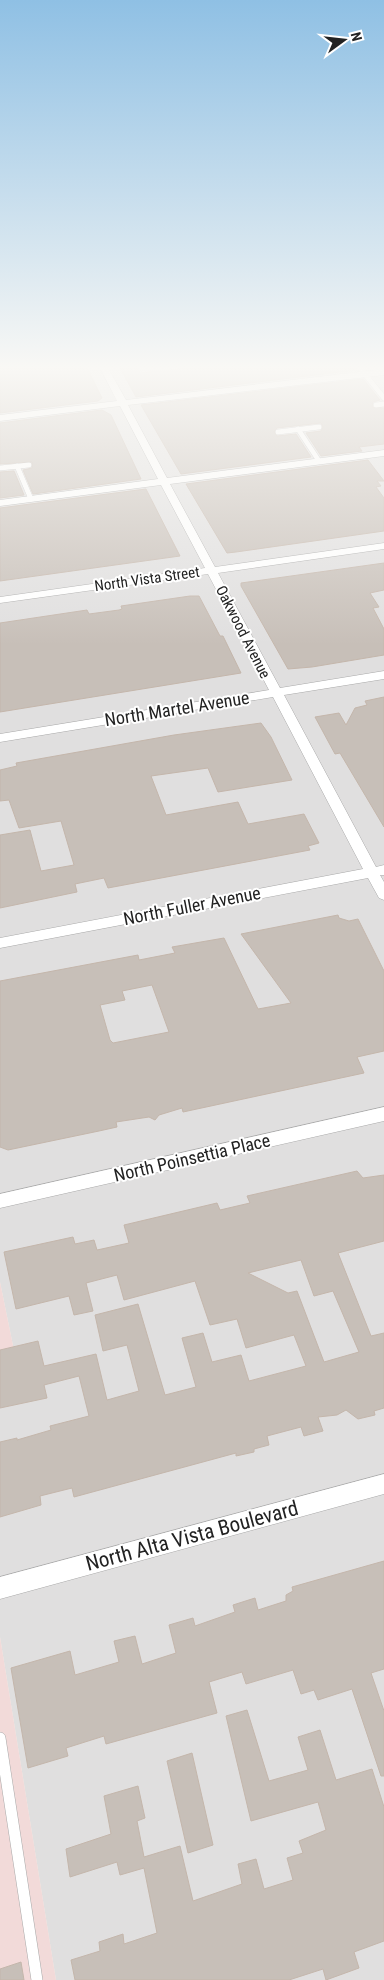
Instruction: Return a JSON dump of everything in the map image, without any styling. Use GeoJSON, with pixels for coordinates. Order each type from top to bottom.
{"type":"FeatureCollection","features":[{"type":"Feature","properties":{"kind":"street","name":"Oakwood Avenue"},"geometry":{"type":"LineString","coordinates":[[153,460],[212,570],[274,693],[378,871],[384,895]]}},
{"type":"Feature","properties":{"kind":"street"},"geometry":{"type":"LineString","coordinates":[[0,503],[331,460]]}},
{"type":"Feature","properties":{"kind":"street","name":"North Vista Street"},"geometry":{"type":"LineString","coordinates":[[0,600],[384,546]]}},
{"type":"Feature","properties":{"kind":"street","name":"North Martel Avenue"},"geometry":{"type":"LineString","coordinates":[[0,738],[384,675]]}},
{"type":"Feature","properties":{"kind":"street","name":"North Fuller Avenue"},"geometry":{"type":"LineString","coordinates":[[0,943],[378,871]]}},
{"type":"Feature","properties":{"kind":"street","name":"North Poinsettia Place"},"geometry":{"type":"LineString","coordinates":[[0,1201],[384,1114]]}},
{"type":"Feature","properties":{"kind":"street","name":"North Alta Vista Boulevard"},"geometry":{"type":"LineString","coordinates":[[0,1588],[384,1484]]}},
{"type":"Feature","properties":{"kind":"lane"},"geometry":{"type":"LineString","coordinates":[[0,468],[29,465]]}},
{"type":"Feature","properties":{"kind":"lane"},"geometry":{"type":"LineString","coordinates":[[17,466],[31,499]]}},
{"type":"Feature","properties":{"kind":"lane"},"geometry":{"type":"LineString","coordinates":[[0,1738],[37,1980]]}},
{"type":"Feature","properties":{"kind":"shaded area"},"geometry":{"type":"Polygon","coordinates":[[[0,460],[384,460],[384,1980],[56,1980],[0,1637],[0,1379],[19,1375],[0,1282],[0,460]]]}},
{"type":"Feature","properties":{"kind":"shaded area"},"geometry":{"type":"Polygon","coordinates":[[[0,1282],[19,1375],[0,1379],[0,1282]]]}},
{"type":"Feature","properties":{"kind":"shaded area"},"geometry":{"type":"Polygon","coordinates":[[[0,1637],[56,1980],[0,1980],[0,1637]]]}},
{"type":"Feature","properties":{"kind":"building"},"geometry":{"type":"Polygon","coordinates":[[[0,460],[132,460],[141,479],[33,494],[23,470],[32,468],[32,462],[0,464],[0,460]]]}},
{"type":"Feature","properties":{"kind":"building"},"geometry":{"type":"Polygon","coordinates":[[[173,460],[285,460],[181,474],[173,460]]]}},
{"type":"Feature","properties":{"kind":"building"},"geometry":{"type":"Polygon","coordinates":[[[368,460],[384,481],[377,481],[381,486],[376,487],[384,498],[384,531],[227,553],[186,484],[368,460]]]}},
{"type":"Feature","properties":{"kind":"building"},"geometry":{"type":"Polygon","coordinates":[[[14,471],[24,495],[0,498],[0,472],[14,471]]]}},
{"type":"Feature","properties":{"kind":"building"},"geometry":{"type":"Polygon","coordinates":[[[146,489],[180,556],[0,581],[0,508],[146,489]]]}},
{"type":"Feature","properties":{"kind":"building"},"geometry":{"type":"Polygon","coordinates":[[[384,563],[384,590],[370,593],[379,607],[373,608],[384,629],[384,655],[312,667],[288,669],[241,586],[241,583],[384,563]]]}},
{"type":"Feature","properties":{"kind":"building"},"geometry":{"type":"Polygon","coordinates":[[[199,596],[220,636],[223,636],[241,673],[0,712],[0,623],[87,610],[89,614],[119,610],[122,609],[121,606],[199,596]]]}},
{"type":"Feature","properties":{"kind":"building"},"geometry":{"type":"Polygon","coordinates":[[[384,697],[384,827],[340,753],[335,754],[315,717],[339,713],[346,725],[355,708],[367,705],[365,701],[384,697]]]}},
{"type":"Feature","properties":{"kind":"building"},"geometry":{"type":"Polygon","coordinates":[[[261,723],[271,737],[292,780],[218,792],[208,768],[151,776],[166,815],[238,802],[248,824],[304,814],[319,843],[308,846],[310,850],[108,888],[104,878],[75,884],[77,892],[0,908],[0,835],[30,830],[41,871],[74,865],[61,821],[19,828],[9,800],[0,801],[0,770],[17,766],[16,763],[174,735],[261,723]]]}},
{"type":"Feature","properties":{"kind":"building"},"geometry":{"type":"Polygon","coordinates":[[[338,915],[339,918],[349,921],[358,919],[384,971],[384,1051],[357,1057],[364,1073],[183,1112],[182,1108],[159,1115],[155,1120],[149,1117],[116,1122],[117,1127],[8,1150],[0,1147],[0,981],[138,955],[139,960],[175,953],[172,947],[224,938],[258,1009],[291,1003],[241,934],[338,915]],[[152,985],[122,991],[125,1000],[100,1005],[110,1040],[113,1043],[169,1032],[152,985]]]}},
{"type":"Feature","properties":{"kind":"building"},"geometry":{"type":"Polygon","coordinates":[[[357,1171],[363,1178],[384,1175],[384,1241],[338,1253],[371,1336],[384,1333],[384,1408],[374,1411],[375,1415],[358,1419],[346,1410],[337,1415],[318,1417],[323,1431],[304,1436],[301,1427],[267,1436],[269,1445],[254,1449],[254,1452],[236,1456],[236,1453],[74,1497],[72,1488],[40,1496],[41,1505],[0,1517],[0,1442],[17,1438],[17,1440],[51,1430],[50,1426],[89,1416],[79,1376],[44,1385],[47,1398],[0,1408],[0,1350],[38,1341],[44,1366],[96,1354],[107,1400],[139,1391],[127,1345],[103,1351],[95,1315],[138,1304],[165,1395],[196,1387],[182,1338],[203,1333],[212,1362],[241,1355],[249,1381],[306,1366],[294,1335],[246,1348],[237,1319],[210,1325],[195,1281],[124,1300],[117,1275],[86,1283],[93,1311],[74,1315],[69,1296],[16,1309],[4,1252],[73,1237],[75,1244],[94,1240],[97,1250],[129,1243],[124,1225],[217,1203],[220,1210],[250,1203],[247,1196],[357,1171]],[[301,1260],[248,1273],[288,1293],[297,1291],[324,1362],[359,1352],[333,1291],[314,1296],[301,1260]]]}},
{"type":"Feature","properties":{"kind":"building"},"geometry":{"type":"Polygon","coordinates":[[[384,1561],[384,1669],[371,1673],[384,1711],[384,1776],[381,1776],[352,1689],[318,1700],[314,1690],[301,1694],[293,1670],[246,1684],[242,1672],[209,1682],[217,1713],[106,1744],[104,1736],[66,1748],[68,1756],[28,1768],[11,1668],[70,1651],[75,1675],[119,1662],[114,1641],[135,1636],[142,1664],[176,1653],[169,1625],[193,1618],[195,1626],[235,1612],[233,1605],[255,1598],[258,1610],[286,1601],[286,1595],[293,1591],[292,1587],[384,1561]]]}},
{"type":"Feature","properties":{"kind":"building"},"geometry":{"type":"Polygon","coordinates":[[[247,1710],[269,1781],[308,1770],[298,1737],[320,1730],[336,1780],[372,1769],[384,1807],[384,1941],[354,1952],[359,1968],[326,1980],[323,1969],[289,1980],[75,1980],[71,1960],[100,1951],[99,1942],[123,1934],[124,1944],[157,1933],[144,1868],[120,1875],[117,1862],[70,1877],[66,1849],[111,1834],[104,1796],[138,1786],[145,1818],[137,1821],[144,1857],[180,1846],[193,1901],[242,1884],[238,1864],[256,1859],[264,1889],[293,1880],[287,1858],[303,1853],[299,1841],[326,1830],[318,1802],[251,1821],[226,1716],[247,1710]]]}},
{"type":"Feature","properties":{"kind":"building"},"geometry":{"type":"Polygon","coordinates":[[[192,1753],[213,1845],[188,1853],[167,1761],[192,1753]]]}},
{"type":"Feature","properties":{"kind":"building"},"geometry":{"type":"Polygon","coordinates":[[[21,1962],[24,1980],[0,1980],[0,1969],[21,1962]]]}}]}
